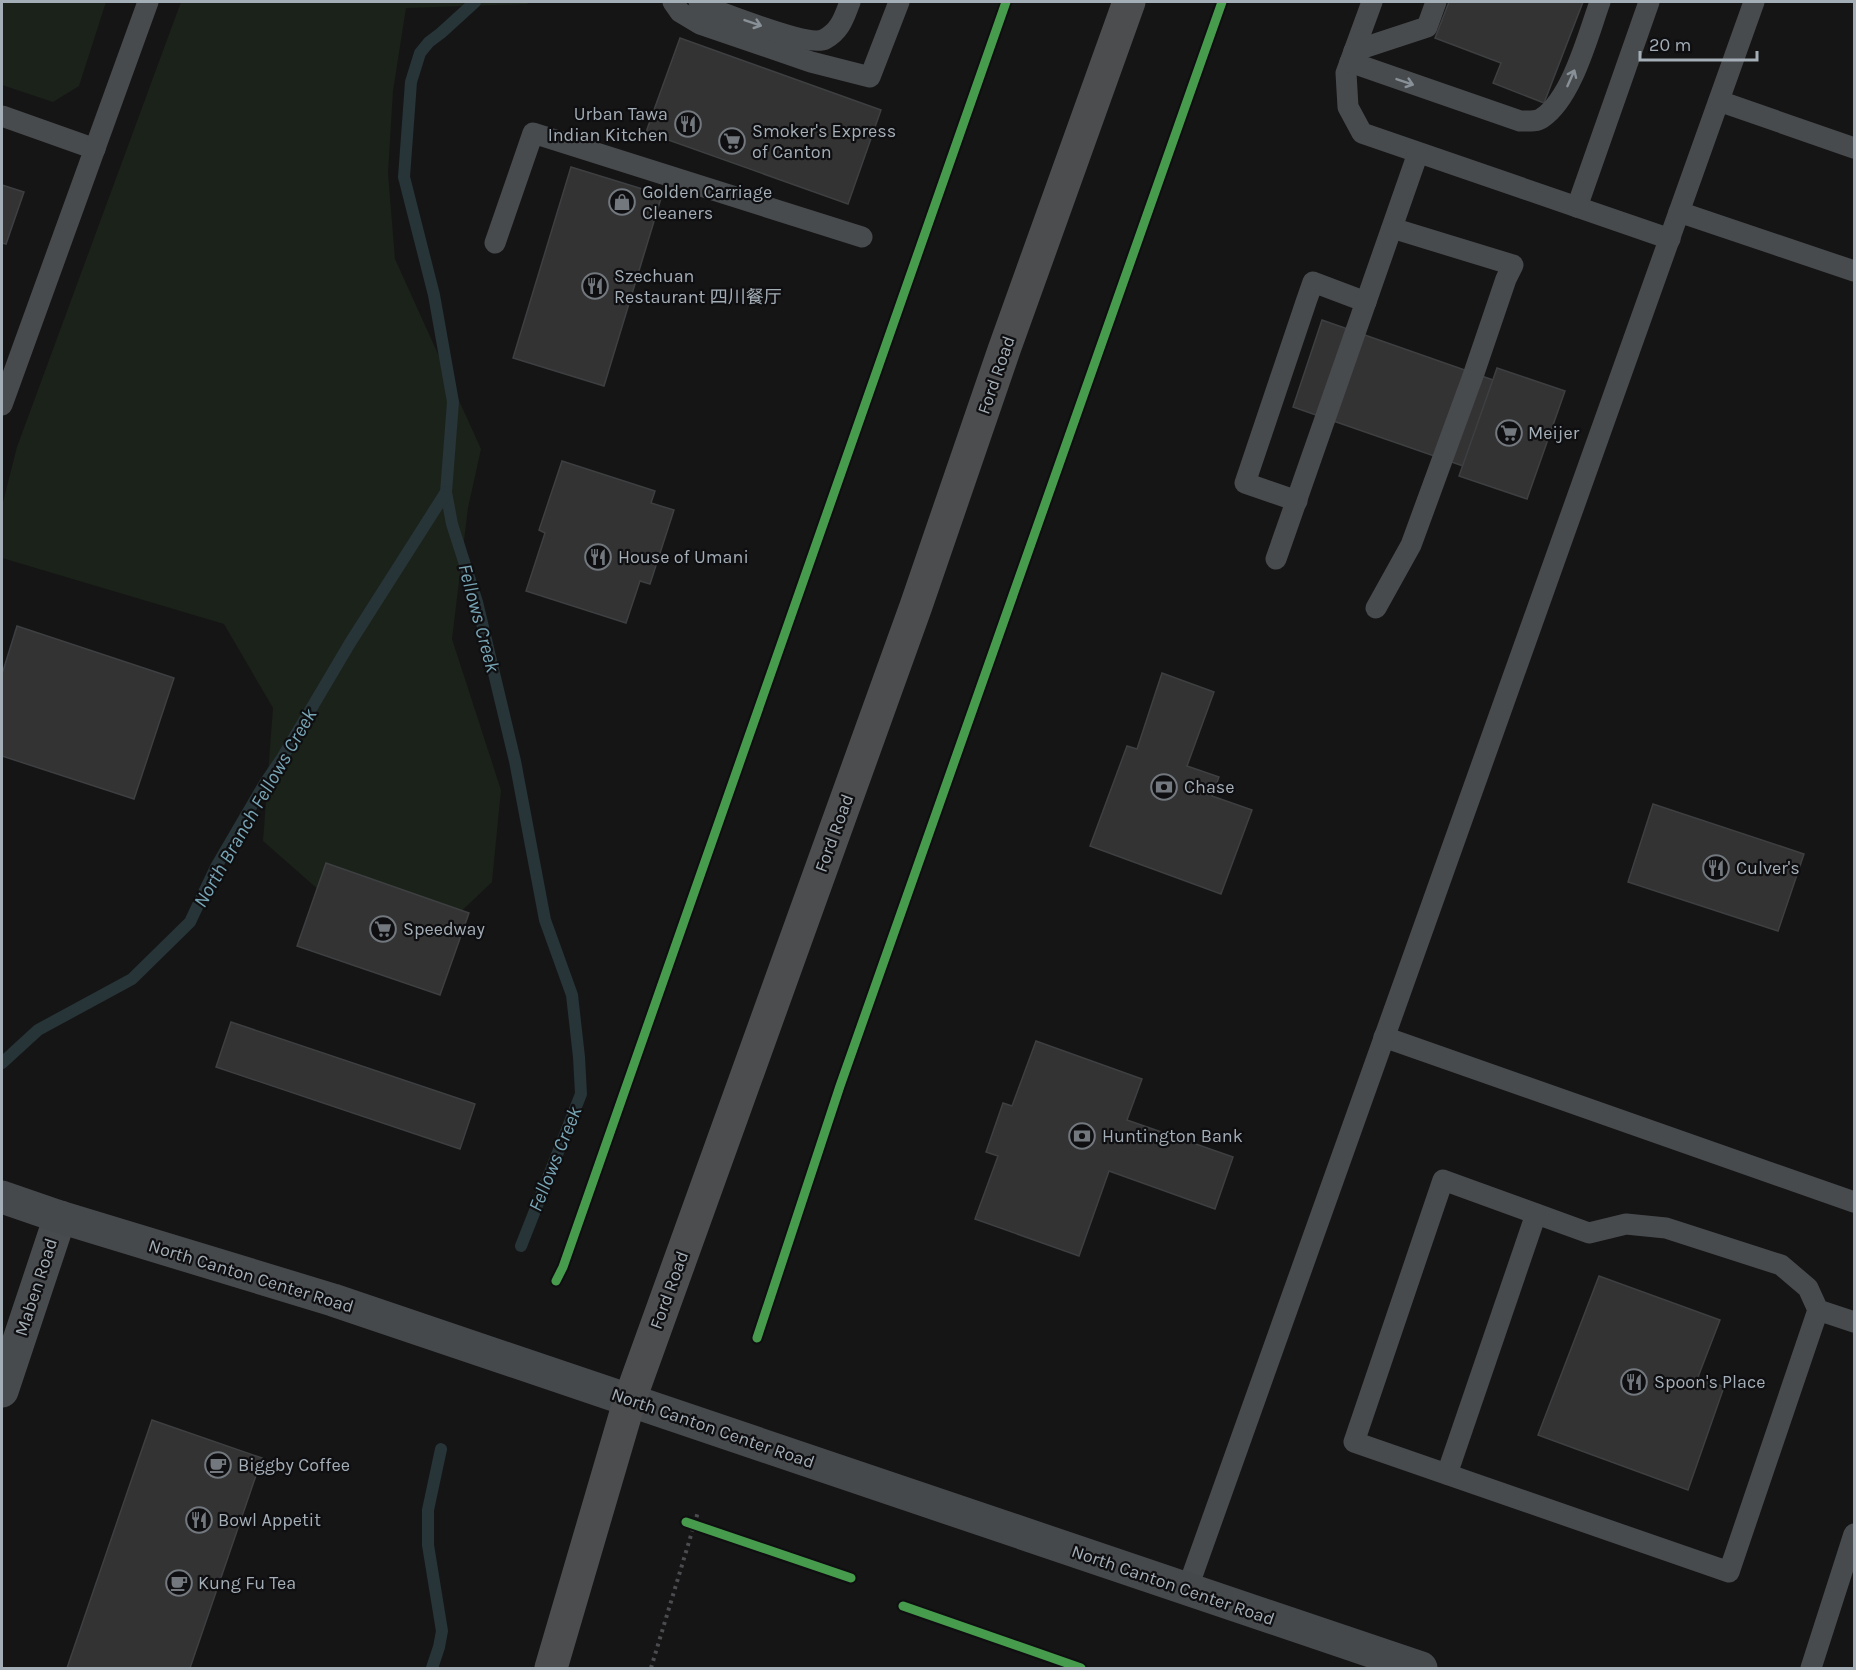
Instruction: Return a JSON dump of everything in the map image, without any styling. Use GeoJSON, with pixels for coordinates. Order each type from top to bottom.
{"type":"FeatureCollection","features":[{"type":"Feature","properties":{"kind":"main road","name":"Ford Road"},"geometry":{"type":"LineString","coordinates":[[550,1668],[630,1399],[916,606],[1004,350],[1129,2]]}},
{"type":"Feature","properties":{"kind":"main road","name":"North Canton Center Road"},"geometry":{"type":"LineString","coordinates":[[2,1197],[60,1217],[333,1300],[1421,1668]]}},
{"type":"Feature","properties":{"kind":"street","name":"Maben Road"},"geometry":{"type":"LineString","coordinates":[[2,1391],[60,1217]]}},
{"type":"Feature","properties":{"kind":"lane"},"geometry":{"type":"LineString","coordinates":[[2,405],[148,2]]}},
{"type":"Feature","properties":{"kind":"lane"},"geometry":{"type":"LineString","coordinates":[[673,2],[680,12],[700,24],[811,62],[870,77],[899,2]]}},
{"type":"Feature","properties":{"kind":"lane"},"geometry":{"type":"LineString","coordinates":[[699,2],[706,7],[805,41],[824,40],[841,26],[850,2]]}},
{"type":"Feature","properties":{"kind":"lane"},"geometry":{"type":"LineString","coordinates":[[1372,2],[1347,73],[1348,107],[1362,133],[1670,239]]}},
{"type":"Feature","properties":{"kind":"lane"},"geometry":{"type":"LineString","coordinates":[[1352,57],[1427,27],[1436,2]]}},
{"type":"Feature","properties":{"kind":"lane"},"geometry":{"type":"LineString","coordinates":[[1352,57],[1520,122],[1540,120],[1560,103],[1574,74],[1600,2]]}},
{"type":"Feature","properties":{"kind":"lane"},"geometry":{"type":"LineString","coordinates":[[1577,207],[1649,2]]}},
{"type":"Feature","properties":{"kind":"lane"},"geometry":{"type":"LineString","coordinates":[[1187,1590],[1754,2]]}},
{"type":"Feature","properties":{"kind":"lane"},"geometry":{"type":"LineString","coordinates":[[1719,101],[1854,148]]}},
{"type":"Feature","properties":{"kind":"lane"},"geometry":{"type":"LineString","coordinates":[[2,116],[95,149]]}},
{"type":"Feature","properties":{"kind":"lane"},"geometry":{"type":"LineString","coordinates":[[495,243],[533,133],[862,237]]}},
{"type":"Feature","properties":{"kind":"lane"},"geometry":{"type":"LineString","coordinates":[[1276,559],[1418,153]]}},
{"type":"Feature","properties":{"kind":"lane"},"geometry":{"type":"LineString","coordinates":[[1679,212],[1854,271]]}},
{"type":"Feature","properties":{"kind":"lane"},"geometry":{"type":"LineString","coordinates":[[1376,608],[1411,544],[1513,265],[1392,228]]}},
{"type":"Feature","properties":{"kind":"lane"},"geometry":{"type":"LineString","coordinates":[[1297,501],[1245,483],[1313,282],[1366,302]]}},
{"type":"Feature","properties":{"kind":"lane"},"geometry":{"type":"LineString","coordinates":[[1384,1037],[1854,1202]]}},
{"type":"Feature","properties":{"kind":"lane"},"geometry":{"type":"LineString","coordinates":[[1443,1180],[1536,1214],[1589,1233],[1626,1224],[1666,1228],[1781,1265],[1808,1288],[1818,1310],[1729,1572],[1354,1442],[1443,1180]]}},
{"type":"Feature","properties":{"kind":"lane"},"geometry":{"type":"LineString","coordinates":[[1447,1474],[1536,1214]]}},
{"type":"Feature","properties":{"kind":"lane"},"geometry":{"type":"LineString","coordinates":[[1818,1310],[1854,1322]]}},
{"type":"Feature","properties":{"kind":"lane"},"geometry":{"type":"LineString","coordinates":[[1811,1668],[1854,1534]]}},
{"type":"Feature","properties":{"kind":"path"},"geometry":{"type":"LineString","coordinates":[[651,1668],[690,1524],[698,1512]]}},
{"type":"Feature","properties":{"kind":"path"},"geometry":{"type":"LineString","coordinates":[[690,1524],[705,1529]]}},
{"type":"Feature","properties":{"kind":"shaded area"},"geometry":{"type":"Polygon","coordinates":[[[2,2],[106,2],[79,86],[53,102],[2,85],[2,2]]]}},
{"type":"Feature","properties":{"kind":"shaded area"},"geometry":{"type":"Polygon","coordinates":[[[181,2],[530,2],[527,4],[406,8],[393,91],[388,173],[395,259],[481,449],[468,508],[452,639],[501,790],[492,882],[450,922],[337,906],[263,841],[273,708],[224,624],[2,558],[2,506],[17,447],[181,2]]]}},
{"type":"Feature","properties":{"kind":"building"},"geometry":{"type":"Polygon","coordinates":[[[1449,2],[1583,2],[1544,103],[1493,83],[1501,63],[1435,38],[1449,2]]]}},
{"type":"Feature","properties":{"kind":"building"},"geometry":{"type":"Polygon","coordinates":[[[680,38],[881,110],[848,204],[646,132],[680,38]]]}},
{"type":"Feature","properties":{"kind":"building"},"geometry":{"type":"Polygon","coordinates":[[[571,167],[662,195],[604,386],[513,358],[571,167]]]}},
{"type":"Feature","properties":{"kind":"building"},"geometry":{"type":"Polygon","coordinates":[[[2,185],[24,192],[6,244],[2,243],[2,185]]]}},
{"type":"Feature","properties":{"kind":"building","name":"Meijer"},"geometry":{"type":"Polygon","coordinates":[[[1322,320],[1496,381],[1466,467],[1293,407],[1322,320]]]}},
{"type":"Feature","properties":{"kind":"building"},"geometry":{"type":"Polygon","coordinates":[[[1497,368],[1565,391],[1527,499],[1459,476],[1497,368]]]}},
{"type":"Feature","properties":{"kind":"building","name":"House of Umani"},"geometry":{"type":"Polygon","coordinates":[[[562,461],[655,491],[651,503],[674,510],[650,584],[640,581],[626,623],[526,591],[545,533],[539,530],[562,461]]]}},
{"type":"Feature","properties":{"kind":"building"},"geometry":{"type":"Polygon","coordinates":[[[17,626],[174,678],[134,799],[2,756],[2,674],[17,626]]]}},
{"type":"Feature","properties":{"kind":"building","name":"Chase"},"geometry":{"type":"Polygon","coordinates":[[[1162,673],[1214,692],[1187,766],[1219,777],[1212,796],[1252,810],[1221,894],[1090,846],[1127,746],[1137,749],[1162,673]]]}},
{"type":"Feature","properties":{"kind":"building","name":"Culver's"},"geometry":{"type":"Polygon","coordinates":[[[1653,804],[1804,854],[1778,931],[1628,882],[1653,804]]]}},
{"type":"Feature","properties":{"kind":"building","name":"Speedway"},"geometry":{"type":"Polygon","coordinates":[[[326,863],[469,913],[440,995],[297,946],[326,863]]]}},
{"type":"Feature","properties":{"kind":"building"},"geometry":{"type":"Polygon","coordinates":[[[231,1022],[475,1104],[460,1149],[216,1067],[231,1022]]]}},
{"type":"Feature","properties":{"kind":"building","name":"Huntington Bank"},"geometry":{"type":"Polygon","coordinates":[[[1036,1041],[1142,1079],[1127,1120],[1233,1157],[1215,1209],[1109,1171],[1079,1256],[975,1219],[998,1156],[986,1152],[1003,1103],[1012,1106],[1036,1041]]]}},
{"type":"Feature","properties":{"kind":"building","name":"Spoon's Place"},"geometry":{"type":"Polygon","coordinates":[[[1599,1276],[1720,1320],[1698,1377],[1724,1387],[1688,1490],[1538,1435],[1599,1276]]]}},
{"type":"Feature","properties":{"kind":"building"},"geometry":{"type":"Polygon","coordinates":[[[152,1420],[262,1458],[190,1668],[67,1668],[152,1420]]]}},
{"type":"Feature","properties":{"kind":"waterway","name":"Fellows Creek"},"geometry":{"type":"LineString","coordinates":[[475,2],[429,42],[420,53],[411,82],[404,177],[434,295],[453,402],[446,492],[452,524],[477,602],[515,761],[545,920],[572,995],[579,1057],[581,1094],[521,1246]]}},
{"type":"Feature","properties":{"kind":"waterway","name":"North Branch Fellows Creek"},"geometry":{"type":"LineString","coordinates":[[2,1063],[38,1030],[132,979],[190,922],[216,867],[265,783],[446,492]]}},
{"type":"Feature","properties":{"kind":"waterway","name":"Fellows Creek"},"geometry":{"type":"LineString","coordinates":[[432,1668],[442,1631],[428,1545],[428,1510],[441,1449]]}},
{"type":"Feature","properties":{"kind":"cycle path"},"geometry":{"type":"LineString","coordinates":[[556,1281],[563,1267],[1006,2]]}},
{"type":"Feature","properties":{"kind":"cycle path"},"geometry":{"type":"LineString","coordinates":[[757,1338],[840,1086],[1222,2]]}},
{"type":"Feature","properties":{"kind":"cycle path"},"geometry":{"type":"LineString","coordinates":[[686,1522],[851,1578]]}},
{"type":"Feature","properties":{"kind":"cycle path"},"geometry":{"type":"LineString","coordinates":[[903,1606],[1081,1668]]}},
{"type":"Feature","properties":{"kind":"place","name":"Urban Tawa Indian Kitchen"},"geometry":{"type":"Point","coordinates":[688,124]}},
{"type":"Feature","properties":{"kind":"place","name":"Smoker's Express of Canton"},"geometry":{"type":"Point","coordinates":[732,141]}},
{"type":"Feature","properties":{"kind":"place","name":"Golden Carriage Cleaners"},"geometry":{"type":"Point","coordinates":[622,202]}},
{"type":"Feature","properties":{"kind":"place","name":"Szechuan Restaurant 四川餐厅"},"geometry":{"type":"Point","coordinates":[595,286]}},
{"type":"Feature","properties":{"kind":"place","name":"Meijer"},"geometry":{"type":"Point","coordinates":[1509,433]}},
{"type":"Feature","properties":{"kind":"place","name":"House of Umani"},"geometry":{"type":"Point","coordinates":[598,557]}},
{"type":"Feature","properties":{"kind":"place","name":"Chase"},"geometry":{"type":"Point","coordinates":[1164,787]}},
{"type":"Feature","properties":{"kind":"place","name":"Culver's"},"geometry":{"type":"Point","coordinates":[1716,868]}},
{"type":"Feature","properties":{"kind":"place","name":"Speedway"},"geometry":{"type":"Point","coordinates":[383,929]}},
{"type":"Feature","properties":{"kind":"place","name":"Huntington Bank"},"geometry":{"type":"Point","coordinates":[1082,1136]}},
{"type":"Feature","properties":{"kind":"place","name":"Spoon's Place"},"geometry":{"type":"Point","coordinates":[1634,1382]}},
{"type":"Feature","properties":{"kind":"place","name":"Biggby Coffee"},"geometry":{"type":"Point","coordinates":[218,1465]}},
{"type":"Feature","properties":{"kind":"place","name":"Bowl Appetit"},"geometry":{"type":"Point","coordinates":[199,1520]}},
{"type":"Feature","properties":{"kind":"place","name":"Kung Fu Tea"},"geometry":{"type":"Point","coordinates":[179,1583]}}]}
